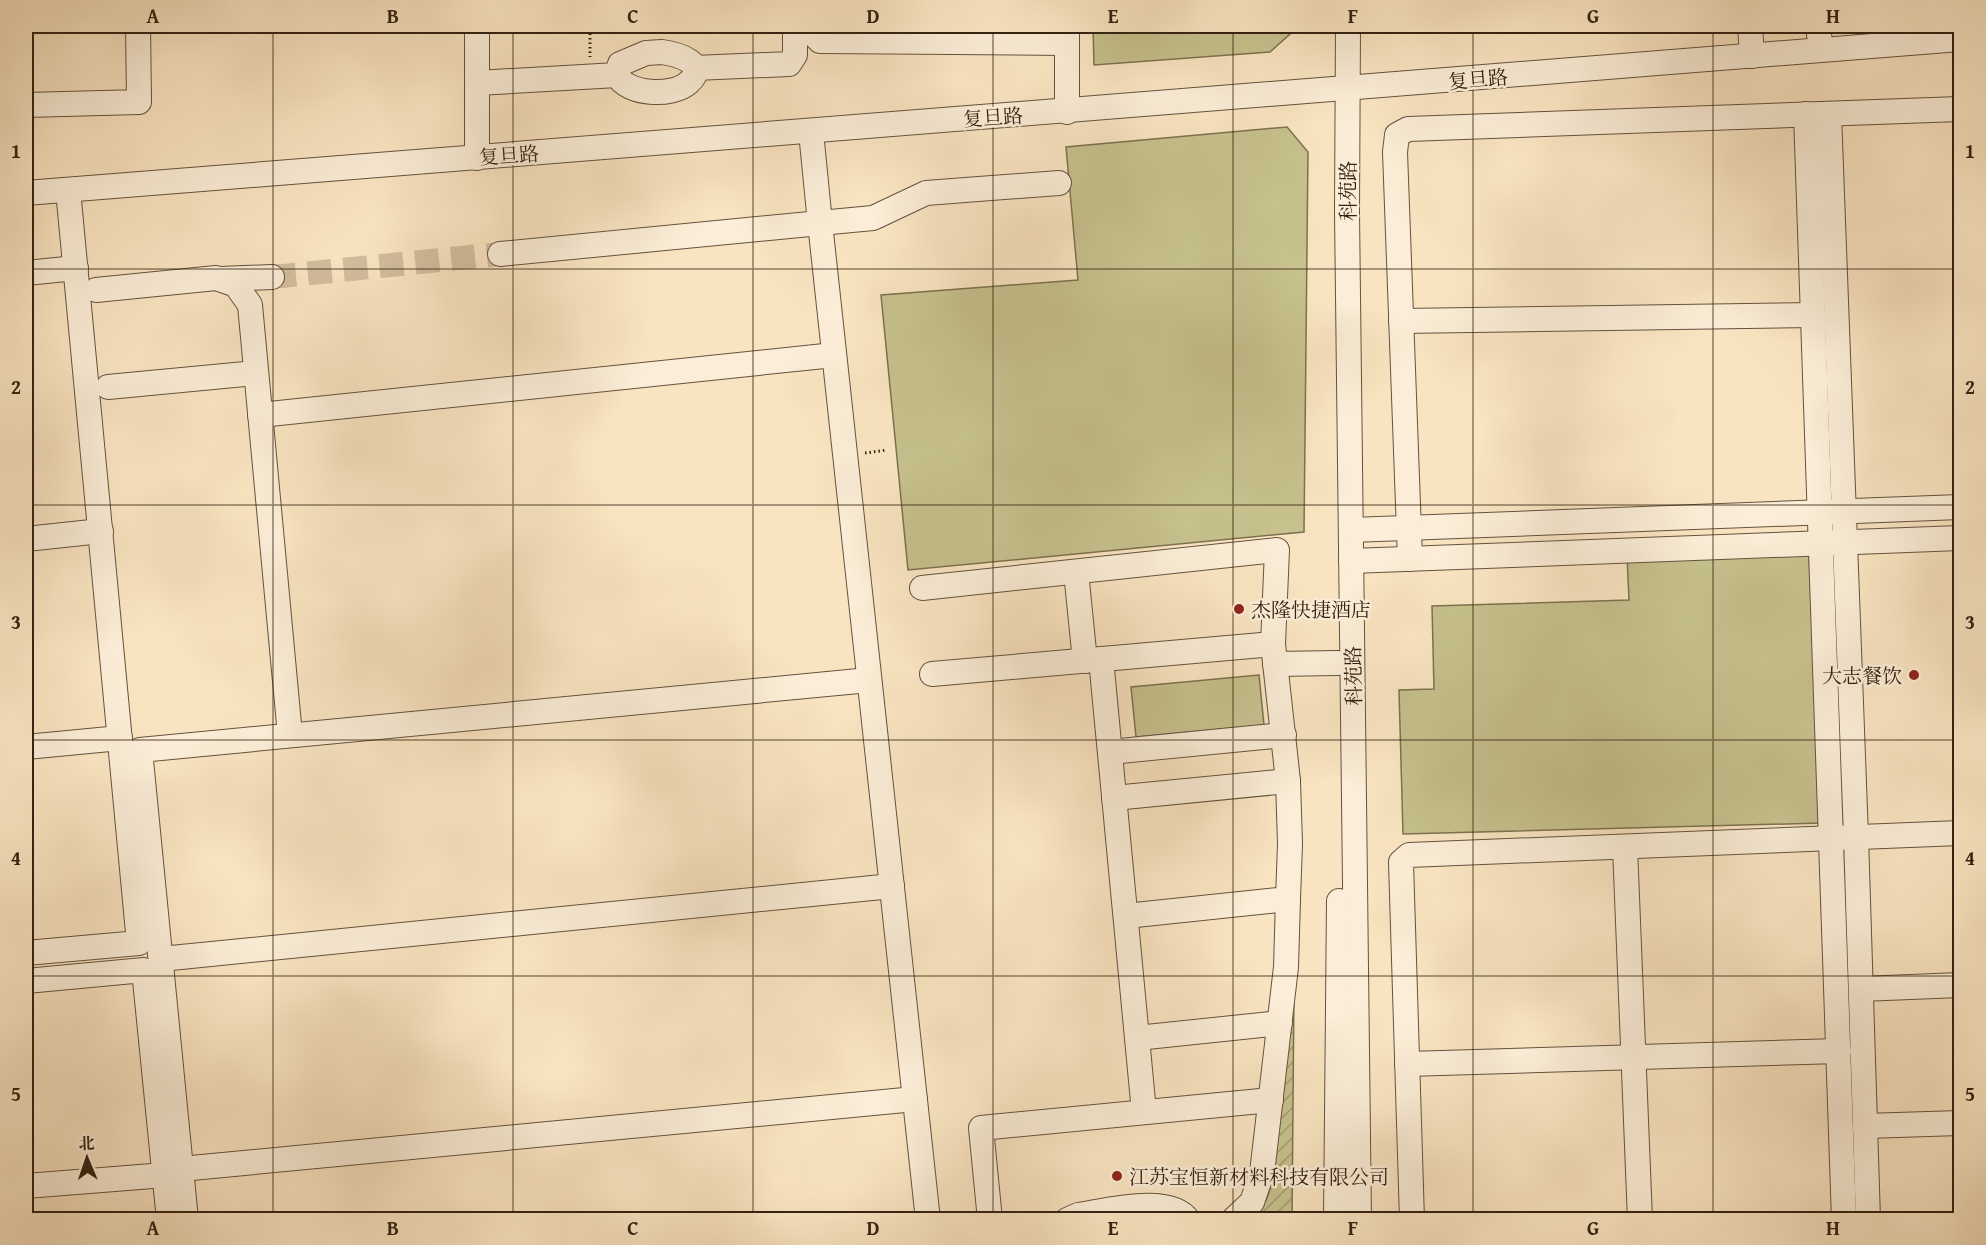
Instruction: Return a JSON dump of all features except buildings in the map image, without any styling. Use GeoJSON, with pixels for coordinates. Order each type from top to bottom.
{"type":"FeatureCollection","features":[{"type":"Feature","properties":{"kind":"street"},"geometry":{"type":"LineString","coordinates":[[26,105],[139,102],[138,26]]}},
{"type":"Feature","properties":{"kind":"street"},"geometry":{"type":"LineString","coordinates":[[477,26],[477,158]]}},
{"type":"Feature","properties":{"kind":"street"},"geometry":{"type":"LineString","coordinates":[[695,68],[789,64],[794,61],[795,55],[795,26]]}},
{"type":"Feature","properties":{"kind":"street"},"geometry":{"type":"LineString","coordinates":[[812,26],[813,33],[820,41],[1067,34],[1067,112]]}},
{"type":"Feature","properties":{"kind":"street","name":"科苑路"},"geometry":{"type":"LineString","coordinates":[[1335,26],[1341,90],[1351,530],[1359,1220]]}},
{"type":"Feature","properties":{"kind":"street","name":"科苑路"},"geometry":{"type":"LineString","coordinates":[[1336,1220],[1339,1056],[1338,663],[1341,90],[1348,26]]}},
{"type":"Feature","properties":{"kind":"street"},"geometry":{"type":"LineString","coordinates":[[1749,26],[1752,56]]}},
{"type":"Feature","properties":{"kind":"street"},"geometry":{"type":"LineString","coordinates":[[1818,26],[1821,50]]}},
{"type":"Feature","properties":{"kind":"street","name":"复旦路"},"geometry":{"type":"LineString","coordinates":[[26,194],[1960,39]]}},
{"type":"Feature","properties":{"kind":"street"},"geometry":{"type":"LineString","coordinates":[[662,52],[679,54],[691,61],[695,68],[693,77],[687,84],[654,92],[631,89],[621,84],[616,75],[620,64],[631,58],[662,52]]}},
{"type":"Feature","properties":{"kind":"street"},"geometry":{"type":"LineString","coordinates":[[477,83],[616,75]]}},
{"type":"Feature","properties":{"kind":"street"},"geometry":{"type":"LineString","coordinates":[[1410,559],[1395,152],[1397,135],[1408,129],[1960,109]]}},
{"type":"Feature","properties":{"kind":"street"},"geometry":{"type":"LineString","coordinates":[[1818,114],[1814,315],[1833,512]]}},
{"type":"Feature","properties":{"kind":"street"},"geometry":{"type":"LineString","coordinates":[[1818,114],[1834,543],[1833,839],[1844,1220]]}},
{"type":"Feature","properties":{"kind":"street"},"geometry":{"type":"LineString","coordinates":[[811,132],[928,1220]]}},
{"type":"Feature","properties":{"kind":"street"},"geometry":{"type":"LineString","coordinates":[[501,255],[873,218],[926,193],[1059,183]]}},
{"type":"Feature","properties":{"kind":"street"},"geometry":{"type":"LineString","coordinates":[[26,953],[139,943],[68,190]]}},
{"type":"Feature","properties":{"kind":"street"},"geometry":{"type":"LineString","coordinates":[[26,273],[76,268]]}},
{"type":"Feature","properties":{"kind":"street"},"geometry":{"type":"LineString","coordinates":[[96,290],[216,278],[272,277]]}},
{"type":"Feature","properties":{"kind":"street"},"geometry":{"type":"LineString","coordinates":[[216,278],[236,285],[250,305],[290,735]]}},
{"type":"Feature","properties":{"kind":"street"},"geometry":{"type":"LineString","coordinates":[[1401,321],[1814,315]]}},
{"type":"Feature","properties":{"kind":"street"},"geometry":{"type":"LineString","coordinates":[[260,415],[834,355]]}},
{"type":"Feature","properties":{"kind":"street"},"geometry":{"type":"LineString","coordinates":[[108,387],[256,373]]}},
{"type":"Feature","properties":{"kind":"street"},"geometry":{"type":"LineString","coordinates":[[1351,530],[1960,507]]}},
{"type":"Feature","properties":{"kind":"street"},"geometry":{"type":"LineString","coordinates":[[26,539],[100,531]]}},
{"type":"Feature","properties":{"kind":"street"},"geometry":{"type":"LineString","coordinates":[[1351,561],[1960,538]]}},
{"type":"Feature","properties":{"kind":"street"},"geometry":{"type":"LineString","coordinates":[[1834,543],[1856,837],[1868,1220]]}},
{"type":"Feature","properties":{"kind":"street"},"geometry":{"type":"LineString","coordinates":[[922,588],[1277,550],[1274,654],[1288,781],[1290,844],[1286,968],[1262,1173],[1252,1202],[1233,1220]]}},
{"type":"Feature","properties":{"kind":"street"},"geometry":{"type":"LineString","coordinates":[[1076,572],[1110,752],[1144,1112]]}},
{"type":"Feature","properties":{"kind":"street"},"geometry":{"type":"LineString","coordinates":[[932,674],[1093,660],[1274,654],[1338,663]]}},
{"type":"Feature","properties":{"kind":"street"},"geometry":{"type":"LineString","coordinates":[[169,1220],[173,1172],[161,959],[140,750],[869,680]]}},
{"type":"Feature","properties":{"kind":"street"},"geometry":{"type":"LineString","coordinates":[[1110,752],[1284,735]]}},
{"type":"Feature","properties":{"kind":"street"},"geometry":{"type":"LineString","coordinates":[[26,747],[120,738]]}},
{"type":"Feature","properties":{"kind":"street"},"geometry":{"type":"LineString","coordinates":[[1114,798],[1288,781]]}},
{"type":"Feature","properties":{"kind":"street"},"geometry":{"type":"LineString","coordinates":[[1412,1220],[1401,861],[1409,855],[1960,833]]}},
{"type":"Feature","properties":{"kind":"street"},"geometry":{"type":"LineString","coordinates":[[1624,847],[1640,1220]]}},
{"type":"Feature","properties":{"kind":"street"},"geometry":{"type":"LineString","coordinates":[[161,959],[892,886]]}},
{"type":"Feature","properties":{"kind":"street"},"geometry":{"type":"LineString","coordinates":[[1126,916],[1288,899]]}},
{"type":"Feature","properties":{"kind":"street"},"geometry":{"type":"LineString","coordinates":[[26,981],[144,970],[173,1172],[186,1220]]}},
{"type":"Feature","properties":{"kind":"street"},"geometry":{"type":"LineString","coordinates":[[1861,989],[1960,985]]}},
{"type":"Feature","properties":{"kind":"street"},"geometry":{"type":"LineString","coordinates":[[1137,1038],[1280,1023]]}},
{"type":"Feature","properties":{"kind":"street"},"geometry":{"type":"LineString","coordinates":[[1407,1064],[1839,1051]]}},
{"type":"Feature","properties":{"kind":"street"},"geometry":{"type":"LineString","coordinates":[[26,1186],[915,1099]]}},
{"type":"Feature","properties":{"kind":"street"},"geometry":{"type":"LineString","coordinates":[[990,1220],[981,1128],[1270,1100]]}},
{"type":"Feature","properties":{"kind":"street"},"geometry":{"type":"LineString","coordinates":[[1865,1126],[1960,1123]]}},
{"type":"Feature","properties":{"kind":"street"},"geometry":{"type":"LineString","coordinates":[[1066,1220],[1078,1215],[1153,1205],[1183,1212],[1188,1220]]}},
{"type":"Feature","properties":{"kind":"path"},"geometry":{"type":"LineString","coordinates":[[590,29],[590,77]]}},
{"type":"Feature","properties":{"kind":"shaded area"},"geometry":{"type":"Polygon","coordinates":[[[817,26],[1053,26],[1041,30],[820,28],[817,26]]]}},
{"type":"Feature","properties":{"kind":"shaded area"},"geometry":{"type":"Polygon","coordinates":[[[1093,26],[1299,26],[1270,52],[1094,65],[1093,26]]]}},
{"type":"Feature","properties":{"kind":"shaded area"},"geometry":{"type":"Polygon","coordinates":[[[1287,127],[1308,152],[1304,532],[908,570],[881,295],[1078,280],[1066,147],[1287,127]]]}},
{"type":"Feature","properties":{"kind":"shaded area"},"geometry":{"type":"Polygon","coordinates":[[[1809,555],[1822,823],[1403,834],[1399,690],[1434,689],[1432,606],[1629,600],[1627,556],[1809,555]]]}},
{"type":"Feature","properties":{"kind":"shaded area"},"geometry":{"type":"Polygon","coordinates":[[[1259,675],[1264,725],[1136,737],[1131,687],[1259,675]]]}},
{"type":"Feature","properties":{"kind":"shaded area"},"geometry":{"type":"Polygon","coordinates":[[[1289,988],[1294,988],[1292,1219],[1245,1220],[1266,1200],[1269,1192],[1289,988]]]}},
{"type":"Feature","properties":{"kind":"tunnel"},"geometry":{"type":"LineString","coordinates":[[272,277],[500,254]]}},
{"type":"Feature","properties":{"kind":"place","name":"杰隆快捷酒店"},"geometry":{"type":"Point","coordinates":[1239,609]}},
{"type":"Feature","properties":{"kind":"place","name":"大志餐饮"},"geometry":{"type":"Point","coordinates":[1914,675]}},
{"type":"Feature","properties":{"kind":"place","name":"江苏宝恒新材料科技有限公司"},"geometry":{"type":"Point","coordinates":[1117,1176]}}]}
